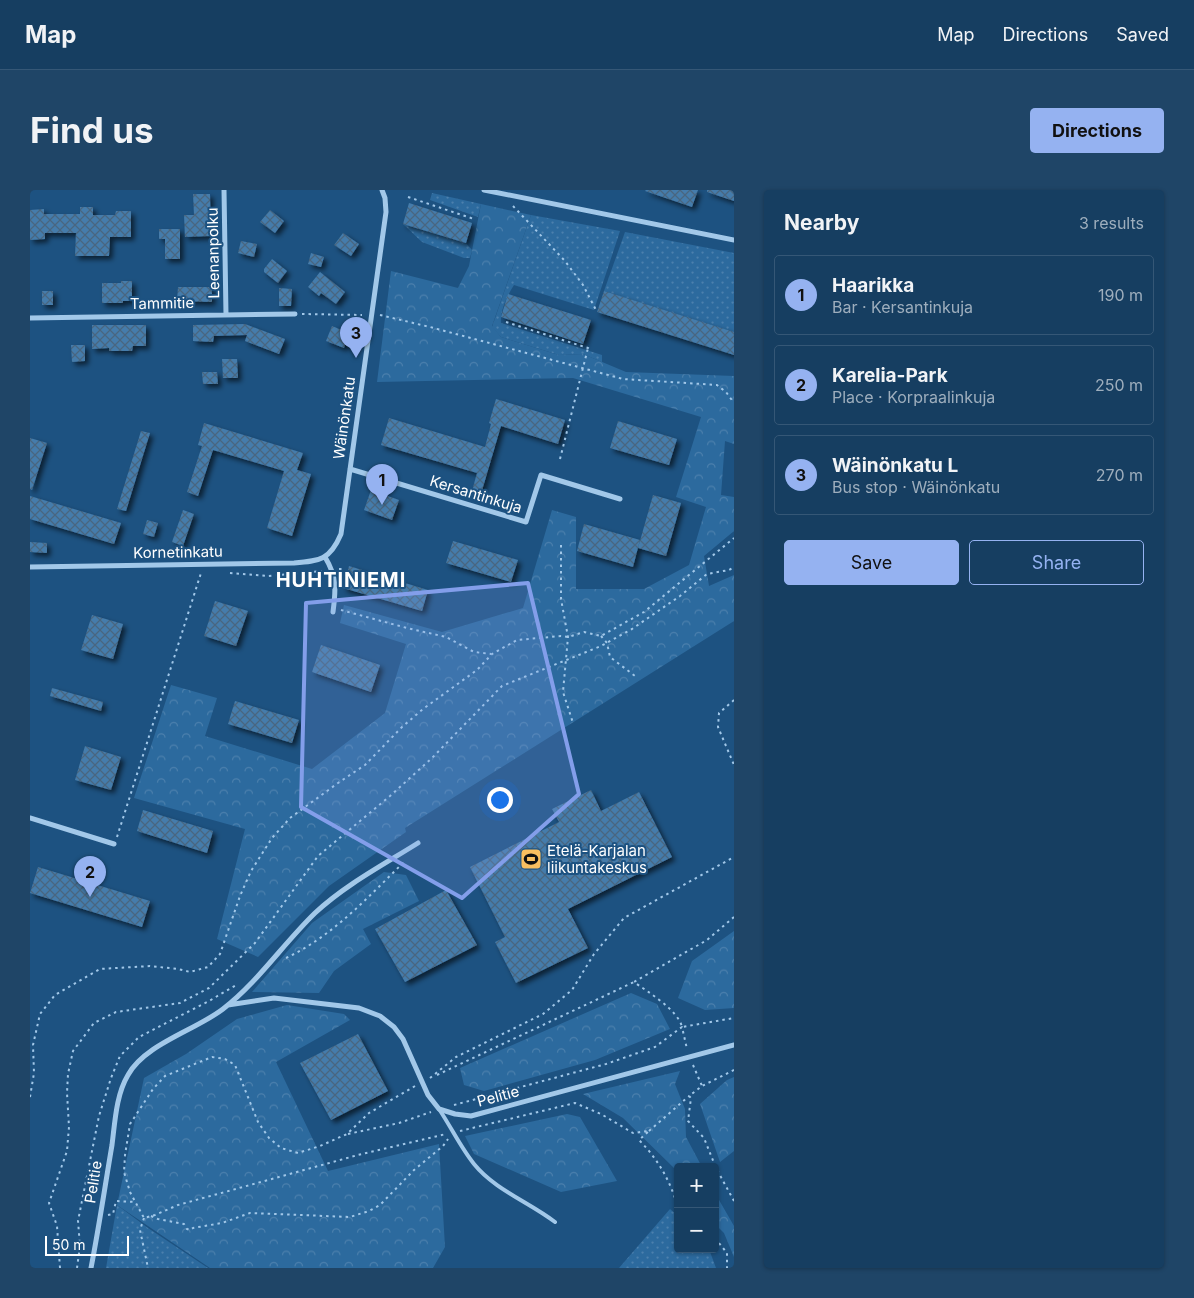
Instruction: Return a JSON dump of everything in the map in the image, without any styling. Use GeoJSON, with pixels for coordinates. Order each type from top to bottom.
{"type":"FeatureCollection","features":[{"type":"Feature","properties":{"kind":"street","name":"Leenanpolku"},"geometry":{"type":"LineString","coordinates":[[224,190],[226,315]]}},
{"type":"Feature","properties":{"kind":"street","name":"Wäinönkatu"},"geometry":{"type":"LineString","coordinates":[[325,557],[335,548],[341,534],[386,212],[385,198],[382,190]]}},
{"type":"Feature","properties":{"kind":"street"},"geometry":{"type":"LineString","coordinates":[[484,190],[734,240]]}},
{"type":"Feature","properties":{"kind":"street","name":"Tammitie"},"geometry":{"type":"LineString","coordinates":[[30,318],[295,314]]}},
{"type":"Feature","properties":{"kind":"street","name":"Kersantinkuja"},"geometry":{"type":"LineString","coordinates":[[350,469],[526,522],[541,475],[620,498]]}},
{"type":"Feature","properties":{"kind":"street"},"geometry":{"type":"LineString","coordinates":[[325,557],[333,570],[336,590],[333,610]]}},
{"type":"Feature","properties":{"kind":"street","name":"Kornetinkatu"},"geometry":{"type":"LineString","coordinates":[[30,566],[294,563],[311,562],[325,557]]}},
{"type":"Feature","properties":{"kind":"street"},"geometry":{"type":"LineString","coordinates":[[30,818],[114,844]]}},
{"type":"Feature","properties":{"kind":"street","name":"Pelitie"},"geometry":{"type":"LineString","coordinates":[[91,1268],[118,1101],[128,1074],[146,1054],[228,1005],[245,991],[308,920],[338,893],[418,844]]}},
{"type":"Feature","properties":{"kind":"street","name":"Pelitie"},"geometry":{"type":"LineString","coordinates":[[228,1005],[274,998],[359,1008],[380,1016],[394,1027],[402,1039],[428,1095],[440,1109],[471,1116],[734,1045]]}},
{"type":"Feature","properties":{"kind":"lane"},"geometry":{"type":"LineString","coordinates":[[440,1109],[453,1133],[475,1165],[499,1187],[540,1210],[555,1222]]}},
{"type":"Feature","properties":{"kind":"path"},"geometry":{"type":"LineString","coordinates":[[408,197],[474,219]]}},
{"type":"Feature","properties":{"kind":"path"},"geometry":{"type":"LineString","coordinates":[[513,206],[565,261],[583,285],[597,312]]}},
{"type":"Feature","properties":{"kind":"path"},"geometry":{"type":"LineString","coordinates":[[295,314],[362,315]]}},
{"type":"Feature","properties":{"kind":"path"},"geometry":{"type":"LineString","coordinates":[[380,315],[624,379],[717,385],[726,392],[734,403]]}},
{"type":"Feature","properties":{"kind":"path"},"geometry":{"type":"LineString","coordinates":[[506,322],[588,348]]}},
{"type":"Feature","properties":{"kind":"path"},"geometry":{"type":"LineString","coordinates":[[560,459],[589,344]]}},
{"type":"Feature","properties":{"kind":"path"},"geometry":{"type":"LineString","coordinates":[[601,636],[644,612],[734,538]]}},
{"type":"Feature","properties":{"kind":"path"},"geometry":{"type":"LineString","coordinates":[[561,545],[561,599],[568,637],[563,692],[573,723]]}},
{"type":"Feature","properties":{"kind":"path"},"geometry":{"type":"LineString","coordinates":[[60,1268],[56,1226],[49,1203],[68,1150],[67,1093],[73,1051],[94,1023],[116,1012],[180,1003],[209,988],[255,944],[318,856],[432,758],[502,686],[607,643],[632,629],[680,596],[707,574],[734,567]]}},
{"type":"Feature","properties":{"kind":"path"},"geometry":{"type":"LineString","coordinates":[[114,844],[202,571]]}},
{"type":"Feature","properties":{"kind":"path"},"geometry":{"type":"LineString","coordinates":[[333,610],[446,637],[474,652],[492,654]]}},
{"type":"Feature","properties":{"kind":"path"},"geometry":{"type":"LineString","coordinates":[[30,1096],[34,1074],[33,1046],[40,1014],[55,996],[100,969],[150,966],[190,972],[208,967],[220,954],[240,896],[251,871],[272,838],[290,818],[324,792],[365,765],[402,727],[477,670],[492,654],[517,640],[568,637],[584,632],[601,636],[607,643],[610,657],[635,676]]}},
{"type":"Feature","properties":{"kind":"path"},"geometry":{"type":"LineString","coordinates":[[734,700],[719,713],[718,727],[734,765]]}},
{"type":"Feature","properties":{"kind":"path"},"geometry":{"type":"LineString","coordinates":[[433,1076],[456,1058],[543,1014],[572,990],[594,954],[624,918],[734,857]]}},
{"type":"Feature","properties":{"kind":"path"},"geometry":{"type":"LineString","coordinates":[[279,961],[301,950],[354,912],[406,861]]}},
{"type":"Feature","properties":{"kind":"path"},"geometry":{"type":"LineString","coordinates":[[347,1134],[369,1114],[421,1082],[634,982],[707,940],[734,917]]}},
{"type":"Feature","properties":{"kind":"path"},"geometry":{"type":"LineString","coordinates":[[77,1268],[80,1246],[78,1221],[99,1116],[120,1056],[138,1037],[209,1001],[240,982]]}},
{"type":"Feature","properties":{"kind":"path"},"geometry":{"type":"LineString","coordinates":[[634,982],[661,1001],[681,1022],[682,1027]]}},
{"type":"Feature","properties":{"kind":"path"},"geometry":{"type":"LineString","coordinates":[[148,1268],[140,1230],[144,1218],[130,1192],[124,1172],[125,1155],[130,1124],[153,1089],[165,1076],[212,1057],[225,1059],[235,1065],[258,1122],[269,1138],[281,1148],[298,1152],[320,1146],[347,1134],[399,1123],[440,1109],[606,1064],[655,1047],[682,1027],[734,1018]]}},
{"type":"Feature","properties":{"kind":"path"},"geometry":{"type":"LineString","coordinates":[[674,1193],[653,1154],[639,1140],[702,1086],[734,1070]]}},
{"type":"Feature","properties":{"kind":"path"},"geometry":{"type":"LineString","coordinates":[[690,1096],[688,1122],[704,1138],[716,1168],[734,1201]]}},
{"type":"Feature","properties":{"kind":"path"},"geometry":{"type":"LineString","coordinates":[[453,1133],[575,1103],[601,1114],[633,1133],[649,1131]]}},
{"type":"Feature","properties":{"kind":"path"},"geometry":{"type":"LineString","coordinates":[[144,1218],[178,1205],[358,1155],[452,1133],[443,1146],[414,1170],[380,1205],[350,1217],[250,1213],[222,1223],[190,1230],[186,1229],[184,1224],[151,1216]]}},
{"type":"Feature","properties":{"kind":"path"},"geometry":{"type":"LineString","coordinates":[[100,1218],[113,1214],[116,1201],[135,1202]]}},
{"type":"Feature","properties":{"kind":"path"},"geometry":{"type":"LineString","coordinates":[[719,1243],[727,1253],[727,1268]]}},
{"type":"Feature","properties":{"kind":"highlighted area"},"geometry":{"type":"Polygon","coordinates":[[[528,583],[579,794],[462,898],[301,807],[306,603],[528,583]]]}},
{"type":"Feature","properties":{"kind":"green space"},"geometry":{"type":"Polygon","coordinates":[[[432,193],[481,204],[478,217],[430,200],[432,193]]]}},
{"type":"Feature","properties":{"kind":"green space"},"geometry":{"type":"Polygon","coordinates":[[[481,204],[531,215],[492,326],[501,337],[559,355],[583,354],[626,372],[734,376],[734,444],[725,441],[721,495],[734,497],[734,531],[704,556],[709,586],[734,575],[734,621],[405,828],[406,832],[329,886],[258,957],[217,939],[245,829],[134,798],[171,685],[217,698],[205,736],[312,769],[385,713],[406,644],[340,623],[344,605],[442,632],[523,608],[552,510],[576,517],[576,589],[644,589],[689,565],[706,507],[676,497],[701,417],[573,378],[377,382],[391,271],[458,288],[469,266],[481,204]]]}},
{"type":"Feature","properties":{"kind":"green space"},"geometry":{"type":"Polygon","coordinates":[[[531,215],[620,231],[594,310],[514,285],[504,304],[501,323],[602,355],[602,362],[583,354],[559,355],[501,337],[492,327],[531,215]]]}},
{"type":"Feature","properties":{"kind":"green space"},"geometry":{"type":"Polygon","coordinates":[[[403,224],[466,243],[472,250],[470,258],[464,258],[422,242],[403,224]]]}},
{"type":"Feature","properties":{"kind":"green space"},"geometry":{"type":"Polygon","coordinates":[[[625,232],[734,253],[734,332],[604,291],[625,232]]]}},
{"type":"Feature","properties":{"kind":"green space"},"geometry":{"type":"Polygon","coordinates":[[[384,872],[406,875],[419,901],[363,929],[371,944],[334,971],[319,993],[252,992],[312,923],[384,872]]]}},
{"type":"Feature","properties":{"kind":"green space"},"geometry":{"type":"Polygon","coordinates":[[[734,931],[734,1008],[705,1010],[678,998],[692,961],[734,931]]]}},
{"type":"Feature","properties":{"kind":"green space"},"geometry":{"type":"Polygon","coordinates":[[[631,993],[657,1004],[670,1029],[595,1060],[484,1091],[464,1085],[460,1068],[631,993]]]}},
{"type":"Feature","properties":{"kind":"green space"},"geometry":{"type":"Polygon","coordinates":[[[287,1005],[344,1014],[350,1020],[276,1062],[328,1171],[439,1144],[445,1247],[433,1268],[210,1268],[117,1205],[144,1078],[186,1054],[237,1019],[287,1005]]]}},
{"type":"Feature","properties":{"kind":"green space"},"geometry":{"type":"Polygon","coordinates":[[[680,1071],[675,1084],[685,1109],[686,1137],[700,1163],[674,1163],[674,1168],[623,1118],[583,1094],[680,1071]]]}},
{"type":"Feature","properties":{"kind":"green space"},"geometry":{"type":"Polygon","coordinates":[[[734,1077],[734,1151],[720,1162],[700,1104],[727,1080],[734,1077]]]}},
{"type":"Feature","properties":{"kind":"green space"},"geometry":{"type":"Polygon","coordinates":[[[567,1114],[580,1117],[617,1181],[561,1192],[474,1154],[465,1136],[567,1114]]]}},
{"type":"Feature","properties":{"kind":"green space"},"geometry":{"type":"Polygon","coordinates":[[[719,1200],[734,1226],[734,1257],[724,1233],[719,1228],[719,1200]]]}},
{"type":"Feature","properties":{"kind":"green space"},"geometry":{"type":"Polygon","coordinates":[[[117,1205],[148,1228],[208,1268],[106,1268],[117,1205]]]}},
{"type":"Feature","properties":{"kind":"green space"},"geometry":{"type":"Polygon","coordinates":[[[670,1209],[674,1212],[674,1253],[710,1253],[716,1268],[619,1268],[670,1209]]]}},
{"type":"Feature","properties":{"kind":"building"},"geometry":{"type":"Polygon","coordinates":[[[646,190],[698,190],[692,207],[646,190]]]}},
{"type":"Feature","properties":{"kind":"building"},"geometry":{"type":"Polygon","coordinates":[[[707,190],[734,190],[734,201],[707,192],[707,190]]]}},
{"type":"Feature","properties":{"kind":"building"},"geometry":{"type":"Polygon","coordinates":[[[193,194],[210,194],[211,236],[185,237],[184,215],[194,215],[193,194]]]}},
{"type":"Feature","properties":{"kind":"building"},"geometry":{"type":"Polygon","coordinates":[[[409,203],[472,223],[466,243],[403,224],[409,203]]]}},
{"type":"Feature","properties":{"kind":"building"},"geometry":{"type":"Polygon","coordinates":[[[80,207],[93,207],[93,215],[115,215],[116,211],[131,211],[131,237],[110,237],[109,256],[75,256],[76,233],[45,233],[45,239],[30,240],[30,210],[44,209],[44,214],[80,214],[80,207]]]}},
{"type":"Feature","properties":{"kind":"building"},"geometry":{"type":"Polygon","coordinates":[[[270,210],[284,221],[275,233],[260,222],[270,210]]]}},
{"type":"Feature","properties":{"kind":"building"},"geometry":{"type":"Polygon","coordinates":[[[159,229],[180,229],[180,259],[165,259],[165,239],[159,239],[159,229]]]}},
{"type":"Feature","properties":{"kind":"building"},"geometry":{"type":"Polygon","coordinates":[[[343,233],[359,244],[351,256],[334,245],[343,233]]]}},
{"type":"Feature","properties":{"kind":"building"},"geometry":{"type":"Polygon","coordinates":[[[241,241],[257,244],[254,257],[238,253],[241,241]]]}},
{"type":"Feature","properties":{"kind":"building"},"geometry":{"type":"Polygon","coordinates":[[[311,253],[324,257],[321,267],[308,264],[311,253]]]}},
{"type":"Feature","properties":{"kind":"building"},"geometry":{"type":"Polygon","coordinates":[[[272,259],[287,271],[278,283],[264,272],[264,269],[272,259]]]}},
{"type":"Feature","properties":{"kind":"building"},"geometry":{"type":"Polygon","coordinates":[[[320,272],[345,292],[336,304],[321,293],[319,296],[308,287],[320,272]]]}},
{"type":"Feature","properties":{"kind":"building"},"geometry":{"type":"Polygon","coordinates":[[[121,281],[132,281],[132,301],[102,303],[102,283],[121,283],[121,281]]]}},
{"type":"Feature","properties":{"kind":"building"},"geometry":{"type":"Polygon","coordinates":[[[178,287],[212,287],[212,302],[177,301],[178,287]]]}},
{"type":"Feature","properties":{"kind":"building"},"geometry":{"type":"Polygon","coordinates":[[[279,288],[292,289],[291,306],[279,306],[279,288]]]}},
{"type":"Feature","properties":{"kind":"building"},"geometry":{"type":"Polygon","coordinates":[[[42,291],[53,291],[53,305],[42,305],[42,291]]]}},
{"type":"Feature","properties":{"kind":"building"},"geometry":{"type":"Polygon","coordinates":[[[604,291],[734,332],[734,355],[597,312],[604,291]]]}},
{"type":"Feature","properties":{"kind":"building"},"geometry":{"type":"Polygon","coordinates":[[[508,294],[591,320],[583,344],[501,317],[508,294]]]}},
{"type":"Feature","properties":{"kind":"building"},"geometry":{"type":"Polygon","coordinates":[[[245,324],[285,339],[279,354],[245,341],[247,335],[214,336],[213,342],[193,341],[193,325],[245,324]]]}},
{"type":"Feature","properties":{"kind":"building"},"geometry":{"type":"Polygon","coordinates":[[[92,325],[146,325],[146,346],[133,346],[132,351],[109,351],[109,348],[92,349],[92,325]]]}},
{"type":"Feature","properties":{"kind":"building"},"geometry":{"type":"Polygon","coordinates":[[[332,326],[349,333],[344,348],[326,341],[332,326]]]}},
{"type":"Feature","properties":{"kind":"building"},"geometry":{"type":"Polygon","coordinates":[[[71,345],[85,345],[85,361],[72,362],[71,345]]]}},
{"type":"Feature","properties":{"kind":"building"},"geometry":{"type":"Polygon","coordinates":[[[222,359],[237,359],[238,378],[223,378],[222,359]]]}},
{"type":"Feature","properties":{"kind":"building"},"geometry":{"type":"Polygon","coordinates":[[[202,372],[217,372],[218,384],[203,384],[202,372]]]}},
{"type":"Feature","properties":{"kind":"building"},"geometry":{"type":"Polygon","coordinates":[[[496,399],[565,420],[558,444],[501,426],[481,494],[472,491],[477,473],[381,445],[389,418],[485,447],[496,399]]]}},
{"type":"Feature","properties":{"kind":"building"},"geometry":{"type":"Polygon","coordinates":[[[618,421],[677,439],[669,465],[610,448],[618,421]]]}},
{"type":"Feature","properties":{"kind":"building"},"geometry":{"type":"Polygon","coordinates":[[[204,423],[303,453],[297,470],[311,474],[292,536],[267,528],[284,471],[213,450],[198,496],[187,492],[202,446],[198,445],[204,423]]]}},
{"type":"Feature","properties":{"kind":"building"},"geometry":{"type":"Polygon","coordinates":[[[141,431],[150,433],[126,511],[117,509],[141,431]]]}},
{"type":"Feature","properties":{"kind":"building"},"geometry":{"type":"Polygon","coordinates":[[[30,438],[47,443],[32,490],[30,489],[30,438]]]}},
{"type":"Feature","properties":{"kind":"building"},"geometry":{"type":"Polygon","coordinates":[[[371,490],[399,500],[392,520],[364,510],[371,490]]]}},
{"type":"Feature","properties":{"kind":"building"},"geometry":{"type":"Polygon","coordinates":[[[653,495],[681,503],[666,556],[638,548],[653,495]]]}},
{"type":"Feature","properties":{"kind":"building"},"geometry":{"type":"Polygon","coordinates":[[[30,496],[121,523],[114,544],[30,519],[30,496]]]}},
{"type":"Feature","properties":{"kind":"building"},"geometry":{"type":"Polygon","coordinates":[[[183,510],[194,514],[183,546],[172,542],[183,510]]]}},
{"type":"Feature","properties":{"kind":"building"},"geometry":{"type":"Polygon","coordinates":[[[147,520],[158,523],[154,537],[143,534],[147,520]]]}},
{"type":"Feature","properties":{"kind":"building"},"geometry":{"type":"Polygon","coordinates":[[[584,524],[640,540],[633,567],[577,551],[584,524]]]}},
{"type":"Feature","properties":{"kind":"building"},"geometry":{"type":"Polygon","coordinates":[[[453,541],[518,560],[511,582],[446,563],[453,541]]]}},
{"type":"Feature","properties":{"kind":"building"},"geometry":{"type":"Polygon","coordinates":[[[30,542],[47,543],[47,553],[30,552],[30,542]]]}},
{"type":"Feature","properties":{"kind":"building"},"geometry":{"type":"Polygon","coordinates":[[[349,566],[428,590],[422,611],[343,588],[349,566]]]}},
{"type":"Feature","properties":{"kind":"building"},"geometry":{"type":"Polygon","coordinates":[[[215,601],[248,611],[236,646],[204,636],[215,601]]]}},
{"type":"Feature","properties":{"kind":"building"},"geometry":{"type":"Polygon","coordinates":[[[92,615],[123,624],[113,659],[81,650],[92,615]]]}},
{"type":"Feature","properties":{"kind":"building"},"geometry":{"type":"Polygon","coordinates":[[[321,645],[380,665],[371,692],[312,672],[321,645]]]}},
{"type":"Feature","properties":{"kind":"building"},"geometry":{"type":"Polygon","coordinates":[[[52,688],[103,702],[101,711],[50,696],[52,688]]]}},
{"type":"Feature","properties":{"kind":"building"},"geometry":{"type":"Polygon","coordinates":[[[235,701],[299,720],[292,743],[228,724],[235,701]]]}},
{"type":"Feature","properties":{"kind":"building"},"geometry":{"type":"Polygon","coordinates":[[[85,746],[121,757],[111,790],[75,780],[85,746]]]}},
{"type":"Feature","properties":{"kind":"building","name":"Etelä-Karjalan liikuntakeskus"},"geometry":{"type":"Polygon","coordinates":[[[591,790],[601,811],[639,792],[672,857],[568,909],[588,948],[516,983],[495,942],[505,937],[470,867],[559,822],[552,809],[591,790]]]}},
{"type":"Feature","properties":{"kind":"building"},"geometry":{"type":"Polygon","coordinates":[[[143,810],[213,831],[207,853],[137,831],[143,810]]]}},
{"type":"Feature","properties":{"kind":"building"},"geometry":{"type":"Polygon","coordinates":[[[38,867],[150,901],[142,927],[30,893],[38,867]]]}},
{"type":"Feature","properties":{"kind":"building"},"geometry":{"type":"Polygon","coordinates":[[[446,890],[477,945],[405,982],[375,929],[446,890]]]}},
{"type":"Feature","properties":{"kind":"building"},"geometry":{"type":"Polygon","coordinates":[[[358,1034],[388,1091],[331,1120],[300,1063],[358,1034]]]}},
{"type":"Feature","properties":{"kind":"place","name":"Wäinönkatu L"},"geometry":{"type":"Point","coordinates":[356,358]}},
{"type":"Feature","properties":{"kind":"place","name":"Haarikka"},"geometry":{"type":"Point","coordinates":[382,505]}},
{"type":"Feature","properties":{"kind":"place","name":"Etelä-Karjalan liikuntakeskus"},"geometry":{"type":"Point","coordinates":[531,859]}},
{"type":"Feature","properties":{"kind":"place","name":"Karelia-Park"},"geometry":{"type":"Point","coordinates":[90,897]}},
{"type":"Feature","properties":{"kind":"district","name":"HUHTINIEMI"},"geometry":{"type":"Point","coordinates":[341,580]}}]}
